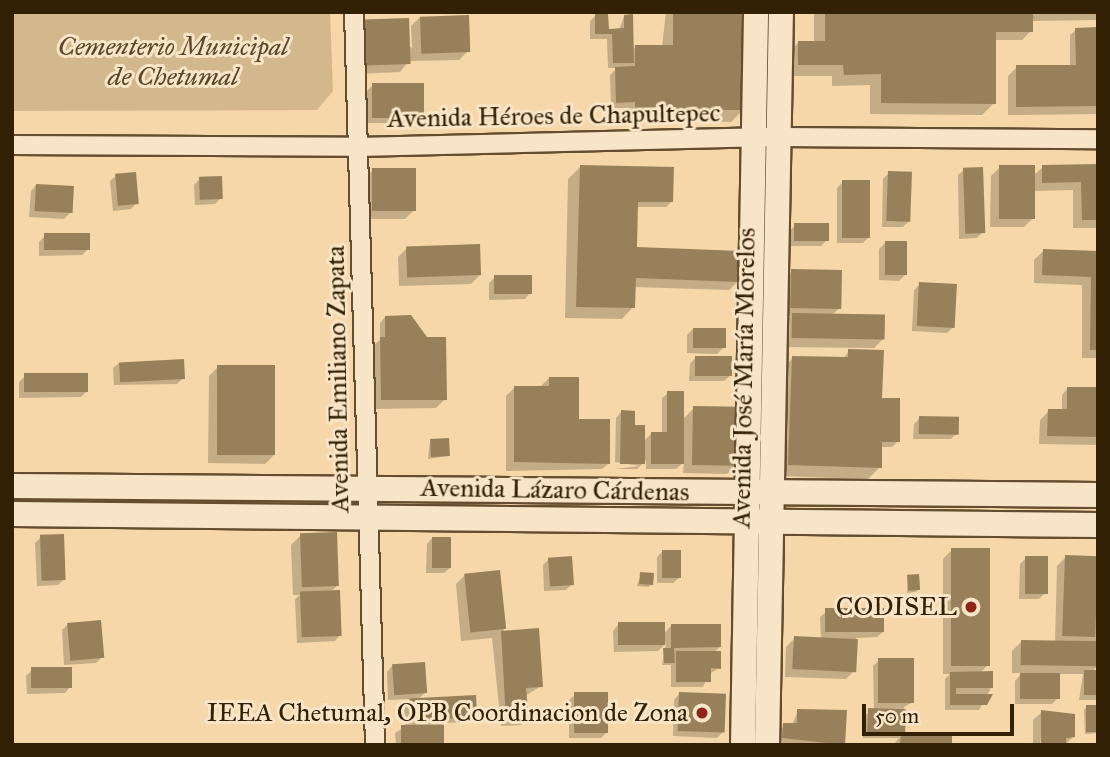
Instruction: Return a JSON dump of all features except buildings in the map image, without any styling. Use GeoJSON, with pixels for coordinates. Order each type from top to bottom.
{"type":"FeatureCollection","features":[{"type":"Feature","properties":{"kind":"main road","name":"Avenida José María Morelos"},"geometry":{"type":"LineString","coordinates":[[756,12],[754,138],[760,493]]}},
{"type":"Feature","properties":{"kind":"main road","name":"Avenida José María Morelos"},"geometry":{"type":"LineString","coordinates":[[743,745],[759,522],[779,137],[781,12]]}},
{"type":"Feature","properties":{"kind":"main road","name":"Avenida Lázaro Cárdenas"},"geometry":{"type":"LineString","coordinates":[[12,486],[1098,495]]}},
{"type":"Feature","properties":{"kind":"main road","name":"Avenida Lázaro Cárdenas"},"geometry":{"type":"LineString","coordinates":[[12,514],[1098,525]]}},
{"type":"Feature","properties":{"kind":"main road","name":"Avenida José María Morelos"},"geometry":{"type":"LineString","coordinates":[[759,522],[767,745]]}},
{"type":"Feature","properties":{"kind":"street","name":"Avenida Emiliano Zapata"},"geometry":{"type":"LineString","coordinates":[[354,12],[375,745]]}},
{"type":"Feature","properties":{"kind":"street","name":"Avenida Héroes de Chapultepec"},"geometry":{"type":"LineString","coordinates":[[12,145],[358,147],[779,137],[1098,139]]}},
{"type":"Feature","properties":{"kind":"green space","name":"Cementerio Municipal de Chetumal"},"geometry":{"type":"Polygon","coordinates":[[[12,12],[330,12],[333,91],[317,110],[12,111],[12,12]]]}},
{"type":"Feature","properties":{"kind":"place","name":"CODISEL"},"geometry":{"type":"Point","coordinates":[971,607]}},
{"type":"Feature","properties":{"kind":"place","name":"IEEA Chetumal, OPB Coordinacion de Zona"},"geometry":{"type":"Point","coordinates":[702,713]}}]}
